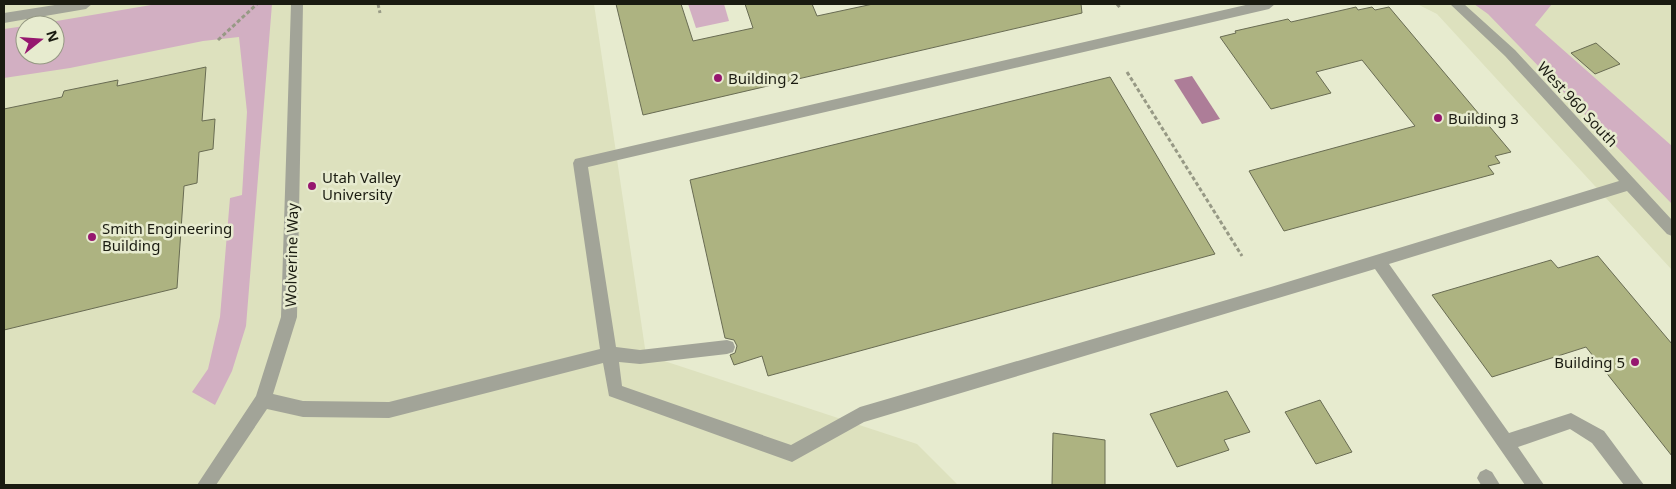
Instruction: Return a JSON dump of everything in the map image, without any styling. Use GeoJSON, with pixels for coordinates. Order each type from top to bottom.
{"type":"FeatureCollection","features":[{"type":"Feature","properties":{"kind":"street"},"geometry":{"type":"LineString","coordinates":[[4,18],[86,4]]}},
{"type":"Feature","properties":{"kind":"street","name":"Wolverine Way"},"geometry":{"type":"LineString","coordinates":[[206,485],[263,400],[289,317],[297,4]]}},
{"type":"Feature","properties":{"kind":"street"},"geometry":{"type":"LineString","coordinates":[[1269,4],[580,163],[615,391],[792,454],[860,415],[1630,184]]}},
{"type":"Feature","properties":{"kind":"street","name":"West 960 South"},"geometry":{"type":"LineString","coordinates":[[1456,4],[1510,53],[1672,230]]}},
{"type":"Feature","properties":{"kind":"street"},"geometry":{"type":"LineString","coordinates":[[1377,260],[1535,485]]}},
{"type":"Feature","properties":{"kind":"street"},"geometry":{"type":"LineString","coordinates":[[263,400],[304,409],[389,410],[608,354],[640,357],[727,347]]}},
{"type":"Feature","properties":{"kind":"street"},"geometry":{"type":"LineString","coordinates":[[1505,443],[1571,421],[1598,437],[1635,485]]}},
{"type":"Feature","properties":{"kind":"path"},"geometry":{"type":"LineString","coordinates":[[218,40],[257,4]]}},
{"type":"Feature","properties":{"kind":"path"},"geometry":{"type":"LineString","coordinates":[[378,4],[380,14]]}},
{"type":"Feature","properties":{"kind":"path"},"geometry":{"type":"LineString","coordinates":[[1117,4],[1121,9]]}},
{"type":"Feature","properties":{"kind":"path"},"geometry":{"type":"LineString","coordinates":[[1127,72],[1242,256]]}},
{"type":"Feature","properties":{"kind":"shaded area","name":"Utah Valley University"},"geometry":{"type":"Polygon","coordinates":[[[4,4],[594,4],[646,355],[917,444],[958,485],[4,485],[4,4]]]}},
{"type":"Feature","properties":{"kind":"shaded area"},"geometry":{"type":"Polygon","coordinates":[[[157,4],[272,4],[246,326],[232,371],[215,405],[192,392],[208,369],[220,317],[230,198],[242,195],[247,112],[239,37],[203,41],[70,68],[4,78],[4,29],[15,27],[15,65],[65,65],[65,20],[157,4]]]}},
{"type":"Feature","properties":{"kind":"shaded area"},"geometry":{"type":"Polygon","coordinates":[[[688,4],[724,4],[729,21],[696,28],[688,4]]]}},
{"type":"Feature","properties":{"kind":"shaded area"},"geometry":{"type":"Polygon","coordinates":[[[1417,4],[1672,4],[1672,270],[1437,14],[1417,4]]]}},
{"type":"Feature","properties":{"kind":"shaded area"},"geometry":{"type":"Polygon","coordinates":[[[1474,4],[1552,4],[1535,25],[1672,146],[1672,204],[1488,14],[1474,4]]]}},
{"type":"Feature","properties":{"kind":"shaded area"},"geometry":{"type":"Polygon","coordinates":[[[1192,76],[1220,119],[1202,124],[1174,80],[1192,76]]]}},
{"type":"Feature","properties":{"kind":"building","name":"Building 2"},"geometry":{"type":"Polygon","coordinates":[[[616,4],[681,4],[693,41],[753,28],[745,4],[812,4],[817,16],[873,4],[1081,4],[1082,13],[643,115],[616,4]]]}},
{"type":"Feature","properties":{"kind":"building","name":"Building 3"},"geometry":{"type":"Polygon","coordinates":[[[1356,7],[1358,10],[1372,7],[1375,10],[1389,7],[1511,152],[1495,156],[1500,163],[1488,166],[1494,174],[1284,231],[1249,171],[1415,126],[1362,60],[1316,72],[1331,93],[1271,109],[1220,37],[1236,33],[1235,31],[1288,19],[1291,22],[1356,7]]]}},
{"type":"Feature","properties":{"kind":"building"},"geometry":{"type":"Polygon","coordinates":[[[1596,43],[1620,64],[1595,74],[1571,53],[1596,43]]]}},
{"type":"Feature","properties":{"kind":"building","name":"Smith Engineering Building"},"geometry":{"type":"Polygon","coordinates":[[[206,67],[202,121],[215,119],[213,149],[199,152],[197,183],[184,186],[177,288],[4,330],[4,109],[62,97],[64,91],[118,80],[117,86],[206,67]]]}},
{"type":"Feature","properties":{"kind":"building"},"geometry":{"type":"Polygon","coordinates":[[[1110,77],[1215,254],[768,376],[762,356],[734,365],[730,355],[735,353],[737,346],[734,340],[725,338],[690,180],[1110,77]]]}},
{"type":"Feature","properties":{"kind":"building","name":"Building 5"},"geometry":{"type":"Polygon","coordinates":[[[1598,256],[1672,344],[1672,456],[1586,347],[1492,377],[1432,295],[1551,260],[1558,268],[1598,256]]]}},
{"type":"Feature","properties":{"kind":"building"},"geometry":{"type":"Polygon","coordinates":[[[1227,391],[1250,432],[1224,440],[1229,450],[1177,467],[1150,414],[1227,391]]]}},
{"type":"Feature","properties":{"kind":"building"},"geometry":{"type":"Polygon","coordinates":[[[1320,400],[1352,452],[1316,464],[1285,412],[1320,400]]]}},
{"type":"Feature","properties":{"kind":"building"},"geometry":{"type":"Polygon","coordinates":[[[1053,433],[1105,440],[1105,485],[1052,485],[1053,433]]]}},
{"type":"Feature","properties":{"kind":"place","name":"Building 2"},"geometry":{"type":"Point","coordinates":[718,78]}},
{"type":"Feature","properties":{"kind":"place","name":"Building 3"},"geometry":{"type":"Point","coordinates":[1438,118]}},
{"type":"Feature","properties":{"kind":"place","name":"Utah Valley University"},"geometry":{"type":"Point","coordinates":[312,186]}},
{"type":"Feature","properties":{"kind":"place","name":"Smith Engineering Building"},"geometry":{"type":"Point","coordinates":[92,237]}},
{"type":"Feature","properties":{"kind":"place","name":"Building 5"},"geometry":{"type":"Point","coordinates":[1635,362]}}]}
